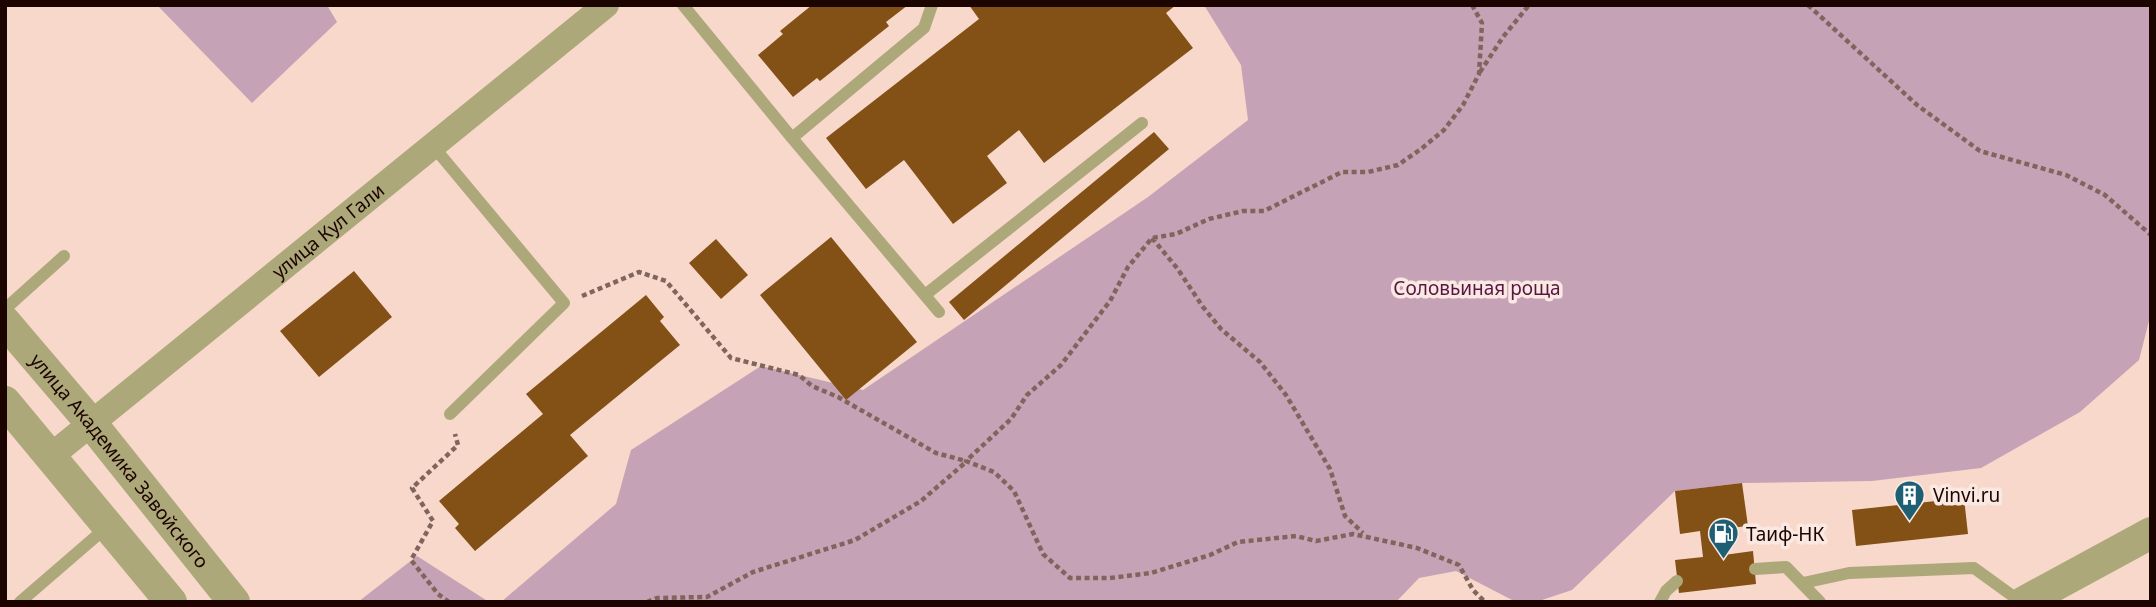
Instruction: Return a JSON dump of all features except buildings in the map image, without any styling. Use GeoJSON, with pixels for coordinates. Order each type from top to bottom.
{"type":"FeatureCollection","features":[{"type":"Feature","properties":{"kind":"street","name":"улица Кул Гали"},"geometry":{"type":"LineString","coordinates":[[51,456],[606,5]]}},
{"type":"Feature","properties":{"kind":"street","name":"улица Академика Завойского"},"geometry":{"type":"LineString","coordinates":[[5,322],[91,423],[234,602]]}},
{"type":"Feature","properties":{"kind":"street"},"geometry":{"type":"LineString","coordinates":[[5,402],[172,602]]}},
{"type":"Feature","properties":{"kind":"street"},"geometry":{"type":"LineString","coordinates":[[2023,602],[2151,533]]}},
{"type":"Feature","properties":{"kind":"lane"},"geometry":{"type":"LineString","coordinates":[[682,5],[939,312]]}},
{"type":"Feature","properties":{"kind":"lane"},"geometry":{"type":"LineString","coordinates":[[792,138],[924,28],[933,5]]}},
{"type":"Feature","properties":{"kind":"lane"},"geometry":{"type":"LineString","coordinates":[[925,295],[1142,123]]}},
{"type":"Feature","properties":{"kind":"lane"},"geometry":{"type":"LineString","coordinates":[[433,146],[564,303],[450,414]]}},
{"type":"Feature","properties":{"kind":"lane"},"geometry":{"type":"LineString","coordinates":[[5,309],[64,256]]}},
{"type":"Feature","properties":{"kind":"lane"},"geometry":{"type":"LineString","coordinates":[[20,602],[109,526]]}},
{"type":"Feature","properties":{"kind":"lane"},"geometry":{"type":"LineString","coordinates":[[1755,569],[1786,566],[1820,602]]}},
{"type":"Feature","properties":{"kind":"lane"},"geometry":{"type":"LineString","coordinates":[[1803,583],[1849,573],[1974,568],[2023,602]]}},
{"type":"Feature","properties":{"kind":"lane"},"geometry":{"type":"LineString","coordinates":[[1660,602],[1666,591],[1677,581]]}},
{"type":"Feature","properties":{"kind":"path"},"geometry":{"type":"LineString","coordinates":[[1472,5],[1482,23],[1479,74]]}},
{"type":"Feature","properties":{"kind":"path"},"geometry":{"type":"LineString","coordinates":[[647,602],[657,598],[707,597],[752,572],[855,540],[921,501],[1011,419],[1027,395],[1061,365],[1110,301],[1128,267],[1152,238],[1176,234],[1209,219],[1243,211],[1264,211],[1342,172],[1368,172],[1398,165],[1444,130],[1463,105],[1503,37],[1529,5]]}},
{"type":"Feature","properties":{"kind":"path"},"geometry":{"type":"LineString","coordinates":[[1808,5],[1917,105],[1980,151],[2066,175],[2105,195],[2151,235]]}},
{"type":"Feature","properties":{"kind":"path"},"geometry":{"type":"LineString","coordinates":[[1152,238],[1221,329],[1260,362],[1286,396],[1330,469],[1345,516],[1366,536]]}},
{"type":"Feature","properties":{"kind":"path"},"geometry":{"type":"LineString","coordinates":[[564,303],[639,272],[666,281],[731,358],[799,375],[812,386],[838,397],[936,453],[994,472],[1014,491],[1042,554],[1070,578],[1110,578],[1151,573],[1210,555],[1238,542],[1296,536],[1316,541],[1353,534],[1417,548],[1459,565],[1473,590],[1485,602]]}},
{"type":"Feature","properties":{"kind":"path"},"geometry":{"type":"LineString","coordinates":[[449,602],[438,594],[411,561],[433,521],[412,488],[458,446],[450,414]]}},
{"type":"Feature","properties":{"kind":"green space"},"geometry":{"type":"Polygon","coordinates":[[[157,5],[327,5],[337,22],[252,103],[157,5]]]}},
{"type":"Feature","properties":{"kind":"green space","name":"Соловьиная роща"},"geometry":{"type":"Polygon","coordinates":[[[1204,5],[2151,5],[2151,313],[2139,360],[2080,412],[1981,468],[1872,481],[1742,483],[1675,491],[1572,590],[1536,602],[1516,602],[1456,571],[1419,578],[1396,602],[501,602],[616,504],[631,450],[761,366],[863,390],[1148,197],[1248,120],[1241,65],[1204,5]]]}},
{"type":"Feature","properties":{"kind":"green space"},"geometry":{"type":"Polygon","coordinates":[[[417,556],[489,602],[358,602],[417,556]]]}},
{"type":"Feature","properties":{"kind":"place","name":"Vinvi.ru"},"geometry":{"type":"Point","coordinates":[1910,522]}},
{"type":"Feature","properties":{"kind":"place","name":"Таиф-НК"},"geometry":{"type":"Point","coordinates":[1723,561]}}]}
